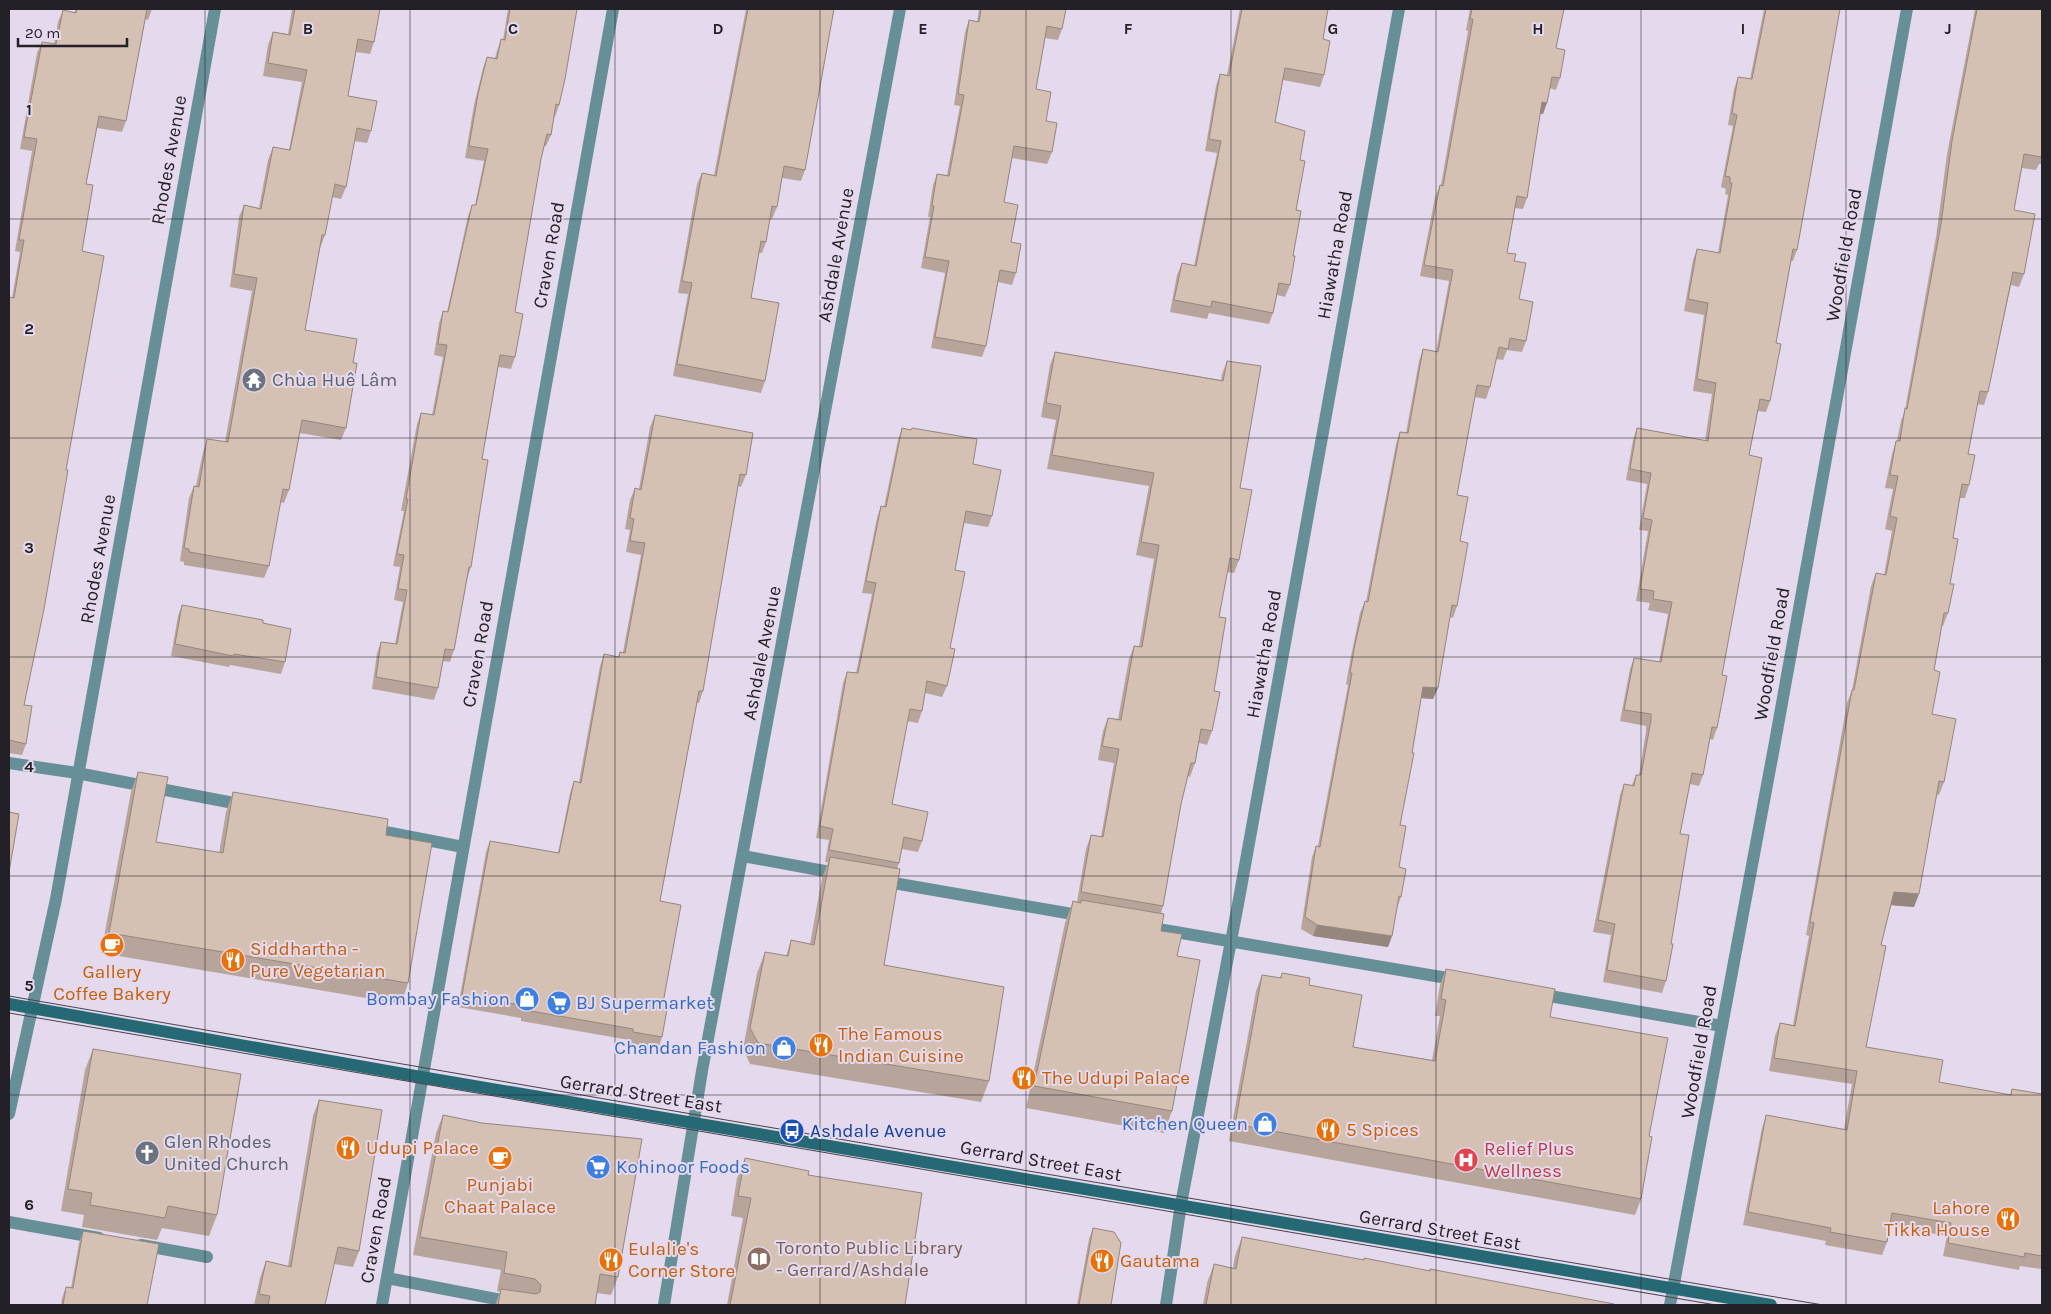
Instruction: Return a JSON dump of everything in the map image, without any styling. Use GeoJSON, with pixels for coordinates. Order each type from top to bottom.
{"type":"FeatureCollection","features":[{"type":"Feature","properties":{"kind":"main road","name":"Gerrard Street East"},"geometry":{"type":"LineString","coordinates":[[9,1004],[421,1078],[694,1122],[1770,1305]]}},
{"type":"Feature","properties":{"kind":"street","name":"Rhodes Avenue"},"geometry":{"type":"LineString","coordinates":[[9,1114],[56,900],[77,773],[215,9]]}},
{"type":"Feature","properties":{"kind":"street","name":"Craven Road"},"geometry":{"type":"LineString","coordinates":[[382,1305],[613,9]]}},
{"type":"Feature","properties":{"kind":"street","name":"Ashdale Avenue"},"geometry":{"type":"LineString","coordinates":[[664,1305],[694,1122],[900,9]]}},
{"type":"Feature","properties":{"kind":"street","name":"Hiawatha Road"},"geometry":{"type":"LineString","coordinates":[[1166,1305],[1181,1204],[1232,940],[1399,9]]}},
{"type":"Feature","properties":{"kind":"street","name":"Woodfield Road"},"geometry":{"type":"LineString","coordinates":[[1670,1305],[1907,9]]}},
{"type":"Feature","properties":{"kind":"street"},"geometry":{"type":"LineString","coordinates":[[9,763],[77,773],[253,807]]}},
{"type":"Feature","properties":{"kind":"street"},"geometry":{"type":"LineString","coordinates":[[360,828],[463,847]]}},
{"type":"Feature","properties":{"kind":"street"},"geometry":{"type":"LineString","coordinates":[[743,856],[854,876]]}},
{"type":"Feature","properties":{"kind":"street"},"geometry":{"type":"LineString","coordinates":[[874,879],[1098,919]]}},
{"type":"Feature","properties":{"kind":"street"},"geometry":{"type":"LineString","coordinates":[[1137,925],[1469,982]]}},
{"type":"Feature","properties":{"kind":"street"},"geometry":{"type":"LineString","coordinates":[[1528,992],[1722,1026]]}},
{"type":"Feature","properties":{"kind":"street"},"geometry":{"type":"LineString","coordinates":[[9,1222],[111,1240]]}},
{"type":"Feature","properties":{"kind":"street"},"geometry":{"type":"LineString","coordinates":[[130,1244],[207,1257]]}},
{"type":"Feature","properties":{"kind":"street"},"geometry":{"type":"LineString","coordinates":[[387,1278],[527,1305]]}},
{"type":"Feature","properties":{"kind":"building"},"geometry":{"type":"Polygon","coordinates":[[[77,9],[147,9],[126,121],[99,116],[86,184],[93,185],[82,251],[104,256],[66,470],[68,470],[44,609],[24,705],[32,706],[26,744],[9,740],[9,297],[14,298],[24,240],[19,240],[37,139],[24,137],[42,42],[56,44],[63,10],[76,13],[77,9]]]}},
{"type":"Feature","properties":{"kind":"building"},"geometry":{"type":"Polygon","coordinates":[[[295,9],[380,9],[374,42],[358,39],[348,96],[377,101],[371,131],[357,128],[346,187],[335,184],[325,235],[322,235],[305,330],[357,339],[353,363],[357,363],[346,428],[302,420],[289,490],[283,489],[269,566],[189,552],[189,549],[184,548],[194,486],[199,487],[207,439],[228,442],[257,278],[234,274],[244,205],[261,209],[273,147],[290,150],[307,70],[268,63],[273,32],[290,35],[295,9]]]}},
{"type":"Feature","properties":{"kind":"building"},"geometry":{"type":"Polygon","coordinates":[[[510,9],[577,9],[559,105],[556,104],[551,135],[547,134],[541,159],[515,312],[523,314],[515,357],[500,355],[482,459],[488,460],[471,567],[469,567],[454,650],[445,649],[438,688],[376,677],[381,642],[397,644],[407,590],[398,589],[404,555],[397,554],[408,499],[406,499],[421,413],[434,415],[447,345],[438,344],[443,311],[448,312],[472,205],[476,205],[488,149],[469,146],[478,94],[487,57],[497,59],[501,39],[505,40],[510,9]]]}},
{"type":"Feature","properties":{"kind":"building"},"geometry":{"type":"Polygon","coordinates":[[[748,9],[834,9],[805,170],[784,166],[777,207],[772,206],[766,242],[761,241],[751,298],[779,303],[765,381],[677,364],[692,283],[682,281],[702,173],[716,176],[748,9]]]}},
{"type":"Feature","properties":{"kind":"building"},"geometry":{"type":"Polygon","coordinates":[[[981,9],[1066,9],[1062,29],[1047,26],[1036,89],[1051,92],[1046,121],[1057,123],[1052,152],[1014,146],[1004,202],[1018,205],[1011,242],[1021,244],[1016,273],[1000,270],[986,346],[935,337],[949,261],[925,257],[934,206],[932,205],[937,174],[949,176],[964,95],[958,94],[969,20],[979,22],[981,9]]]}},
{"type":"Feature","properties":{"kind":"building"},"geometry":{"type":"Polygon","coordinates":[[[1242,9],[1328,9],[1323,39],[1330,41],[1324,75],[1285,68],[1275,122],[1305,131],[1300,160],[1305,161],[1296,210],[1301,211],[1290,285],[1279,283],[1273,313],[1212,301],[1211,307],[1174,300],[1182,263],[1196,266],[1221,141],[1209,139],[1220,74],[1229,76],[1242,9]]]}},
{"type":"Feature","properties":{"kind":"building"},"geometry":{"type":"Polygon","coordinates":[[[1472,9],[1564,9],[1556,48],[1565,50],[1560,78],[1552,77],[1547,103],[1542,102],[1527,198],[1517,196],[1507,253],[1516,254],[1514,261],[1526,263],[1519,299],[1533,302],[1526,341],[1510,338],[1508,349],[1499,347],[1490,387],[1477,385],[1457,495],[1468,497],[1460,541],[1468,543],[1457,606],[1452,605],[1438,688],[1423,687],[1412,753],[1414,753],[1400,825],[1406,826],[1399,867],[1406,869],[1392,936],[1317,925],[1305,917],[1316,846],[1320,847],[1352,673],[1350,673],[1355,644],[1365,601],[1368,602],[1400,432],[1408,433],[1423,349],[1438,352],[1453,270],[1424,265],[1440,185],[1443,186],[1473,19],[1470,19],[1472,9]]]}},
{"type":"Feature","properties":{"kind":"building"},"geometry":{"type":"Polygon","coordinates":[[[1766,9],[1840,9],[1797,250],[1793,249],[1776,343],[1781,344],[1770,401],[1760,399],[1749,455],[1762,458],[1722,675],[1727,676],[1717,728],[1712,727],[1703,775],[1692,773],[1680,834],[1689,835],[1666,981],[1607,970],[1615,924],[1598,920],[1624,784],[1634,786],[1636,775],[1641,775],[1651,720],[1651,714],[1624,710],[1634,658],[1661,662],[1672,602],[1653,599],[1654,591],[1640,589],[1652,520],[1643,518],[1651,473],[1630,469],[1637,428],[1708,441],[1716,383],[1697,379],[1708,303],[1688,299],[1697,249],[1720,253],[1732,183],[1730,183],[1730,177],[1725,176],[1737,115],[1732,113],[1738,77],[1752,79],[1766,9]]]}},
{"type":"Feature","properties":{"kind":"building"},"geometry":{"type":"Polygon","coordinates":[[[1977,9],[2042,9],[2042,152],[2041,157],[2024,154],[2014,210],[2035,214],[2024,274],[2013,272],[1988,392],[1980,391],[1968,454],[1975,455],[1969,485],[1962,484],[1953,538],[1958,539],[1950,584],[1954,584],[1948,613],[1944,613],[1934,670],[1940,672],[1932,714],[1956,719],[1944,782],[1939,781],[1919,894],[1894,892],[1881,945],[1886,946],[1866,1047],[1943,1060],[1939,1082],[2011,1095],[2012,1089],[2042,1094],[2042,1256],[2025,1253],[2024,1257],[1948,1243],[1951,1223],[1892,1213],[1887,1242],[1830,1232],[1831,1228],[1748,1212],[1766,1115],[1847,1130],[1857,1071],[1774,1058],[1780,1023],[1795,1026],[1814,923],[1810,922],[1852,690],[1854,690],[1876,573],[1886,575],[1897,518],[1890,516],[1898,476],[1890,475],[1896,441],[1900,441],[1905,408],[1907,409],[1941,224],[1952,141],[1977,9]]]}},
{"type":"Feature","properties":{"kind":"building"},"geometry":{"type":"Polygon","coordinates":[[[1055,352],[1223,381],[1227,361],[1261,366],[1240,488],[1252,490],[1239,560],[1230,558],[1219,617],[1226,618],[1214,691],[1220,692],[1212,731],[1201,729],[1195,763],[1191,763],[1181,804],[1163,906],[1081,892],[1091,835],[1103,837],[1119,749],[1102,746],[1108,718],[1121,720],[1134,646],[1142,647],[1159,545],[1141,542],[1154,473],[1052,455],[1061,406],[1046,403],[1055,352]]]}},
{"type":"Feature","properties":{"kind":"building"},"geometry":{"type":"Polygon","coordinates":[[[655,415],[753,433],[746,475],[740,474],[703,691],[699,691],[660,901],[681,905],[663,1003],[668,1004],[662,1037],[633,1032],[633,1029],[525,1010],[526,1006],[462,995],[490,841],[559,853],[574,781],[581,783],[604,654],[619,657],[620,652],[625,653],[645,543],[630,541],[634,519],[630,518],[635,488],[641,490],[655,415]]]}},
{"type":"Feature","properties":{"kind":"building"},"geometry":{"type":"Polygon","coordinates":[[[902,428],[977,439],[973,464],[1001,470],[992,516],[966,511],[955,570],[965,572],[950,648],[955,649],[947,686],[927,681],[922,711],[910,709],[892,804],[928,812],[922,841],[904,837],[899,863],[829,850],[833,829],[820,826],[847,672],[858,673],[876,583],[866,581],[881,506],[886,507],[902,428]]]}},
{"type":"Feature","properties":{"kind":"building"},"geometry":{"type":"Polygon","coordinates":[[[182,605],[263,620],[263,623],[291,629],[285,662],[234,654],[233,656],[175,644],[182,605]]]}},
{"type":"Feature","properties":{"kind":"building"},"geometry":{"type":"Polygon","coordinates":[[[138,772],[168,777],[156,842],[223,853],[233,792],[388,819],[386,835],[432,843],[408,983],[109,933],[138,772]]]}},
{"type":"Feature","properties":{"kind":"building"},"geometry":{"type":"Polygon","coordinates":[[[9,812],[19,814],[9,872],[9,812]]]}},
{"type":"Feature","properties":{"kind":"building"},"geometry":{"type":"Polygon","coordinates":[[[830,857],[900,869],[884,965],[1004,987],[989,1081],[758,1043],[750,1028],[765,952],[788,956],[791,940],[814,945],[830,857]]]}},
{"type":"Feature","properties":{"kind":"building"},"geometry":{"type":"Polygon","coordinates":[[[1081,900],[1164,914],[1161,931],[1182,934],[1177,956],[1200,960],[1172,1111],[1034,1086],[1073,901],[1081,903],[1081,900]]]}},
{"type":"Feature","properties":{"kind":"building"},"geometry":{"type":"Polygon","coordinates":[[[1446,969],[1555,989],[1550,1017],[1668,1038],[1649,1136],[1652,1137],[1641,1199],[1235,1124],[1262,975],[1281,978],[1282,973],[1310,978],[1309,985],[1362,995],[1353,1047],[1435,1061],[1446,1000],[1441,999],[1446,969]]]}},
{"type":"Feature","properties":{"kind":"building","name":"Glen Rhodes United Church"},"geometry":{"type":"Polygon","coordinates":[[[93,1049],[241,1074],[217,1215],[168,1206],[165,1218],[90,1205],[92,1193],[68,1189],[93,1049]]]}},
{"type":"Feature","properties":{"kind":"building"},"geometry":{"type":"Polygon","coordinates":[[[319,1100],[382,1110],[359,1251],[338,1247],[325,1305],[268,1305],[270,1296],[259,1294],[266,1261],[291,1267],[319,1100]]]}},
{"type":"Feature","properties":{"kind":"building"},"geometry":{"type":"Polygon","coordinates":[[[443,1115],[482,1123],[642,1139],[618,1277],[600,1274],[595,1305],[498,1305],[501,1289],[536,1294],[540,1292],[541,1285],[535,1279],[504,1273],[507,1252],[420,1237],[443,1115]]]}},
{"type":"Feature","properties":{"kind":"building"},"geometry":{"type":"Polygon","coordinates":[[[745,1158],[809,1171],[808,1175],[922,1193],[905,1305],[730,1305],[751,1198],[738,1196],[745,1158]]]}},
{"type":"Feature","properties":{"kind":"building"},"geometry":{"type":"Polygon","coordinates":[[[1093,1228],[1114,1232],[1121,1243],[1111,1305],[1079,1305],[1093,1228]]]}},
{"type":"Feature","properties":{"kind":"building"},"geometry":{"type":"Polygon","coordinates":[[[83,1231],[159,1244],[147,1305],[63,1305],[66,1287],[73,1288],[83,1231]]]}},
{"type":"Feature","properties":{"kind":"building"},"geometry":{"type":"Polygon","coordinates":[[[1242,1237],[1364,1260],[1364,1258],[1430,1271],[1430,1269],[1614,1305],[1206,1305],[1214,1264],[1236,1269],[1242,1237]]]}},
{"type":"Feature","properties":{"kind":"tram line"},"geometry":{"type":"LineString","coordinates":[[9,996],[732,1121],[1823,1305]]}},
{"type":"Feature","properties":{"kind":"tram line"},"geometry":{"type":"LineString","coordinates":[[9,1013],[1716,1305]]}},
{"type":"Feature","properties":{"kind":"place","name":"Chùa Huê Lâm"},"geometry":{"type":"Point","coordinates":[254,380]}},
{"type":"Feature","properties":{"kind":"place","name":"Gallery Coffee Bakery"},"geometry":{"type":"Point","coordinates":[112,945]}},
{"type":"Feature","properties":{"kind":"place","name":"Siddhartha - Pure Vegetarian"},"geometry":{"type":"Point","coordinates":[233,960]}},
{"type":"Feature","properties":{"kind":"place","name":"Bombay Fashion"},"geometry":{"type":"Point","coordinates":[527,999]}},
{"type":"Feature","properties":{"kind":"place","name":"BJ Supermarket"},"geometry":{"type":"Point","coordinates":[559,1003]}},
{"type":"Feature","properties":{"kind":"place","name":"The Famous Indian Cuisine"},"geometry":{"type":"Point","coordinates":[821,1045]}},
{"type":"Feature","properties":{"kind":"place","name":"Chandan Fashion"},"geometry":{"type":"Point","coordinates":[784,1048]}},
{"type":"Feature","properties":{"kind":"place","name":"The Udupi Palace"},"geometry":{"type":"Point","coordinates":[1024,1078]}},
{"type":"Feature","properties":{"kind":"place","name":"Kitchen Queen"},"geometry":{"type":"Point","coordinates":[1265,1124]}},
{"type":"Feature","properties":{"kind":"place","name":"5 Spices"},"geometry":{"type":"Point","coordinates":[1328,1130]}},
{"type":"Feature","properties":{"kind":"place","name":"Ashdale Avenue"},"geometry":{"type":"Point","coordinates":[792,1131]}},
{"type":"Feature","properties":{"kind":"place","name":"Udupi Palace"},"geometry":{"type":"Point","coordinates":[348,1148]}},
{"type":"Feature","properties":{"kind":"place","name":"Glen Rhodes United Church"},"geometry":{"type":"Point","coordinates":[147,1153]}},
{"type":"Feature","properties":{"kind":"place","name":"Punjabi Chaat Palace"},"geometry":{"type":"Point","coordinates":[500,1158]}},
{"type":"Feature","properties":{"kind":"place","name":"Relief Plus Wellness"},"geometry":{"type":"Point","coordinates":[1466,1160]}},
{"type":"Feature","properties":{"kind":"place","name":"Kohinoor Foods"},"geometry":{"type":"Point","coordinates":[598,1167]}},
{"type":"Feature","properties":{"kind":"place","name":"Lahore Tikka House"},"geometry":{"type":"Point","coordinates":[2008,1219]}},
{"type":"Feature","properties":{"kind":"place","name":"Toronto Public Library - Gerrard/Ashdale"},"geometry":{"type":"Point","coordinates":[759,1259]}},
{"type":"Feature","properties":{"kind":"place","name":"Eulalie's Corner Store"},"geometry":{"type":"Point","coordinates":[611,1260]}},
{"type":"Feature","properties":{"kind":"place","name":"Gautama"},"geometry":{"type":"Point","coordinates":[1102,1261]}}]}
